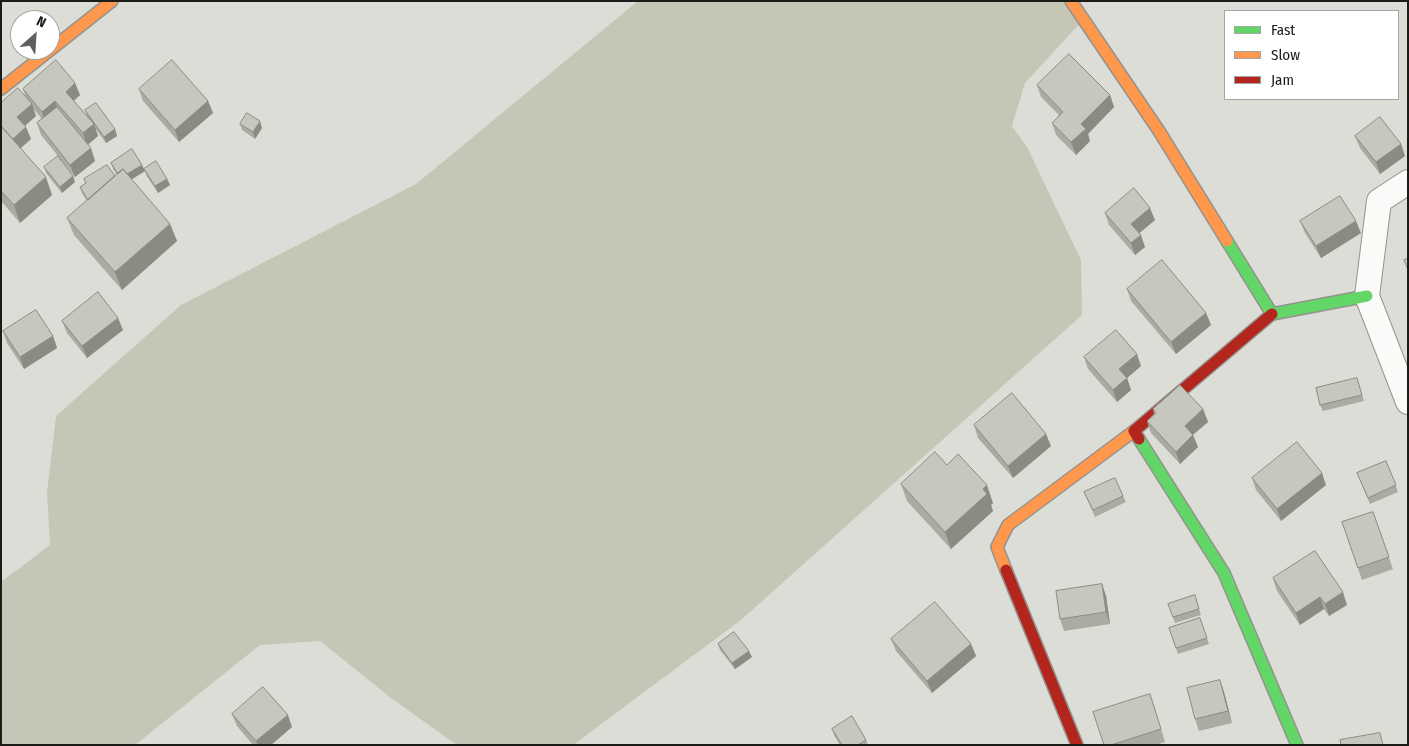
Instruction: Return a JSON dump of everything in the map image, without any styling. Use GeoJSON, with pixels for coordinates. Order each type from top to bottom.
{"type":"FeatureCollection","features":[{"type":"Feature","properties":{"kind":"street"},"geometry":{"type":"LineString","coordinates":[[1,89],[112,1]]}},
{"type":"Feature","properties":{"kind":"street"},"geometry":{"type":"LineString","coordinates":[[1071,1],[1159,131],[1272,314]]}},
{"type":"Feature","properties":{"kind":"street"},"geometry":{"type":"LineString","coordinates":[[1408,182],[1379,201],[1367,296],[1408,402]]}},
{"type":"Feature","properties":{"kind":"street"},"geometry":{"type":"LineString","coordinates":[[1077,745],[997,547],[1008,525],[1134,431],[1272,314],[1367,296]]}},
{"type":"Feature","properties":{"kind":"street"},"geometry":{"type":"LineString","coordinates":[[1134,431],[1224,573],[1297,745]]}},
{"type":"Feature","properties":{"kind":"green space"},"geometry":{"type":"Polygon","coordinates":[[[638,1],[1071,1],[1083,20],[1025,83],[1012,126],[1027,147],[1081,260],[1082,315],[741,620],[573,745],[457,745],[391,698],[320,641],[260,645],[135,745],[1,745],[1,582],[50,545],[47,492],[56,416],[181,305],[416,184],[638,1]]]}},
{"type":"Feature","properties":{"kind":"building"},"geometry":{"type":"Polygon","coordinates":[[[1069,54],[1110,95],[1081,124],[1086,129],[1071,142],[1052,123],[1063,112],[1037,85],[1069,54]]]}},
{"type":"Feature","properties":{"kind":"building"},"geometry":{"type":"Polygon","coordinates":[[[56,60],[75,83],[66,92],[94,124],[83,133],[55,101],[42,112],[23,89],[56,60]]]}},
{"type":"Feature","properties":{"kind":"building"},"geometry":{"type":"Polygon","coordinates":[[[172,60],[208,101],[175,130],[139,89],[172,60]]]}},
{"type":"Feature","properties":{"kind":"building"},"geometry":{"type":"Polygon","coordinates":[[[18,88],[32,104],[17,117],[26,127],[13,139],[1,126],[1,103],[18,88]]]}},
{"type":"Feature","properties":{"kind":"building"},"geometry":{"type":"Polygon","coordinates":[[[96,103],[115,129],[104,137],[85,110],[96,103]]]}},
{"type":"Feature","properties":{"kind":"building"},"geometry":{"type":"Polygon","coordinates":[[[57,107],[91,148],[70,165],[37,123],[57,107]]]}},
{"type":"Feature","properties":{"kind":"building"},"geometry":{"type":"Polygon","coordinates":[[[247,113],[260,121],[253,132],[240,124],[247,113]]]}},
{"type":"Feature","properties":{"kind":"building"},"geometry":{"type":"Polygon","coordinates":[[[1380,117],[1401,144],[1376,162],[1355,136],[1380,117]]]}},
{"type":"Feature","properties":{"kind":"building"},"geometry":{"type":"Polygon","coordinates":[[[1,126],[46,177],[14,205],[1,191],[1,126]]]}},
{"type":"Feature","properties":{"kind":"building"},"geometry":{"type":"Polygon","coordinates":[[[132,149],[142,165],[127,174],[123,169],[118,174],[111,163],[132,149]]]}},
{"type":"Feature","properties":{"kind":"building"},"geometry":{"type":"Polygon","coordinates":[[[58,156],[73,176],[60,187],[44,167],[58,156]]]}},
{"type":"Feature","properties":{"kind":"building"},"geometry":{"type":"Polygon","coordinates":[[[156,161],[167,179],[155,186],[144,169],[156,161]]]}},
{"type":"Feature","properties":{"kind":"building"},"geometry":{"type":"Polygon","coordinates":[[[107,165],[115,176],[88,200],[80,187],[86,183],[84,179],[107,165]]]}},
{"type":"Feature","properties":{"kind":"building"},"geometry":{"type":"Polygon","coordinates":[[[123,169],[170,224],[115,272],[67,218],[123,169]]]}},
{"type":"Feature","properties":{"kind":"building"},"geometry":{"type":"Polygon","coordinates":[[[1134,188],[1150,208],[1131,224],[1141,235],[1131,243],[1105,213],[1134,188]]]}},
{"type":"Feature","properties":{"kind":"building"},"geometry":{"type":"Polygon","coordinates":[[[1340,196],[1356,221],[1316,246],[1300,221],[1340,196]]]}},
{"type":"Feature","properties":{"kind":"building"},"geometry":{"type":"Polygon","coordinates":[[[1408,259],[1408,270],[1404,260],[1408,259]]]}},
{"type":"Feature","properties":{"kind":"building"},"geometry":{"type":"Polygon","coordinates":[[[1162,260],[1206,313],[1171,342],[1127,289],[1162,260]]]}},
{"type":"Feature","properties":{"kind":"building"},"geometry":{"type":"Polygon","coordinates":[[[98,292],[118,318],[82,346],[62,321],[98,292]]]}},
{"type":"Feature","properties":{"kind":"building"},"geometry":{"type":"Polygon","coordinates":[[[36,310],[53,336],[20,357],[3,331],[36,310]]]}},
{"type":"Feature","properties":{"kind":"building"},"geometry":{"type":"Polygon","coordinates":[[[1116,330],[1137,354],[1119,369],[1127,378],[1113,390],[1084,357],[1116,330]]]}},
{"type":"Feature","properties":{"kind":"building"},"geometry":{"type":"Polygon","coordinates":[[[1357,378],[1362,395],[1320,405],[1316,388],[1357,378]]]}},
{"type":"Feature","properties":{"kind":"building"},"geometry":{"type":"Polygon","coordinates":[[[1180,385],[1203,409],[1185,426],[1193,435],[1176,452],[1147,421],[1156,413],[1153,409],[1180,385]]]}},
{"type":"Feature","properties":{"kind":"building"},"geometry":{"type":"Polygon","coordinates":[[[1012,393],[1046,434],[1008,466],[974,425],[1012,393]]]}},
{"type":"Feature","properties":{"kind":"building"},"geometry":{"type":"Polygon","coordinates":[[[1297,442],[1322,473],[1277,509],[1252,478],[1297,442]]]}},
{"type":"Feature","properties":{"kind":"building"},"geometry":{"type":"Polygon","coordinates":[[[935,452],[947,465],[958,454],[987,485],[983,489],[987,494],[945,532],[901,484],[935,452]]]}},
{"type":"Feature","properties":{"kind":"building"},"geometry":{"type":"Polygon","coordinates":[[[1386,461],[1396,485],[1368,498],[1357,473],[1386,461]]]}},
{"type":"Feature","properties":{"kind":"building"},"geometry":{"type":"Polygon","coordinates":[[[1115,478],[1123,496],[1093,510],[1084,492],[1115,478]]]}},
{"type":"Feature","properties":{"kind":"building"},"geometry":{"type":"Polygon","coordinates":[[[1373,512],[1389,557],[1358,568],[1342,522],[1373,512]]]}},
{"type":"Feature","properties":{"kind":"building"},"geometry":{"type":"Polygon","coordinates":[[[1315,551],[1343,592],[1325,604],[1320,597],[1296,613],[1273,578],[1315,551]]]}},
{"type":"Feature","properties":{"kind":"building"},"geometry":{"type":"Polygon","coordinates":[[[1102,584],[1106,612],[1060,619],[1056,591],[1102,584]]]}},
{"type":"Feature","properties":{"kind":"building"},"geometry":{"type":"Polygon","coordinates":[[[1195,595],[1199,609],[1173,617],[1168,604],[1195,595]]]}},
{"type":"Feature","properties":{"kind":"building"},"geometry":{"type":"Polygon","coordinates":[[[935,602],[971,644],[927,681],[891,639],[935,602]]]}},
{"type":"Feature","properties":{"kind":"building"},"geometry":{"type":"Polygon","coordinates":[[[1200,618],[1207,638],[1176,648],[1169,628],[1200,618]]]}},
{"type":"Feature","properties":{"kind":"building"},"geometry":{"type":"Polygon","coordinates":[[[734,632],[749,651],[732,663],[718,644],[734,632]]]}},
{"type":"Feature","properties":{"kind":"building"},"geometry":{"type":"Polygon","coordinates":[[[1220,680],[1228,711],[1195,719],[1187,688],[1220,680]]]}},
{"type":"Feature","properties":{"kind":"building"},"geometry":{"type":"Polygon","coordinates":[[[263,687],[288,715],[256,741],[232,714],[263,687]]]}},
{"type":"Feature","properties":{"kind":"building"},"geometry":{"type":"Polygon","coordinates":[[[1150,694],[1161,729],[1111,745],[1104,745],[1093,712],[1150,694]]]}},
{"type":"Feature","properties":{"kind":"building"},"geometry":{"type":"Polygon","coordinates":[[[852,716],[866,740],[858,745],[842,745],[832,729],[852,716]]]}},
{"type":"Feature","properties":{"kind":"building"},"geometry":{"type":"Polygon","coordinates":[[[1380,733],[1383,745],[1341,745],[1340,740],[1380,733]]]}},
{"type":"Feature","properties":{"kind":"traffic: fast"},"geometry":{"type":"LineString","coordinates":[[1227,241],[1272,314],[1367,296]]}},
{"type":"Feature","properties":{"kind":"traffic: fast"},"geometry":{"type":"LineString","coordinates":[[1139,439],[1224,573],[1297,745]]}},
{"type":"Feature","properties":{"kind":"traffic: slow"},"geometry":{"type":"LineString","coordinates":[[1,89],[112,1]]}},
{"type":"Feature","properties":{"kind":"traffic: slow"},"geometry":{"type":"LineString","coordinates":[[1071,1],[1159,131],[1227,241]]}},
{"type":"Feature","properties":{"kind":"traffic: slow"},"geometry":{"type":"LineString","coordinates":[[1006,570],[997,547],[1008,525],[1134,431]]}},
{"type":"Feature","properties":{"kind":"traffic: jam"},"geometry":{"type":"LineString","coordinates":[[1139,439],[1134,431],[1272,314]]}},
{"type":"Feature","properties":{"kind":"traffic: jam"},"geometry":{"type":"LineString","coordinates":[[1006,570],[1077,745]]}}]}
